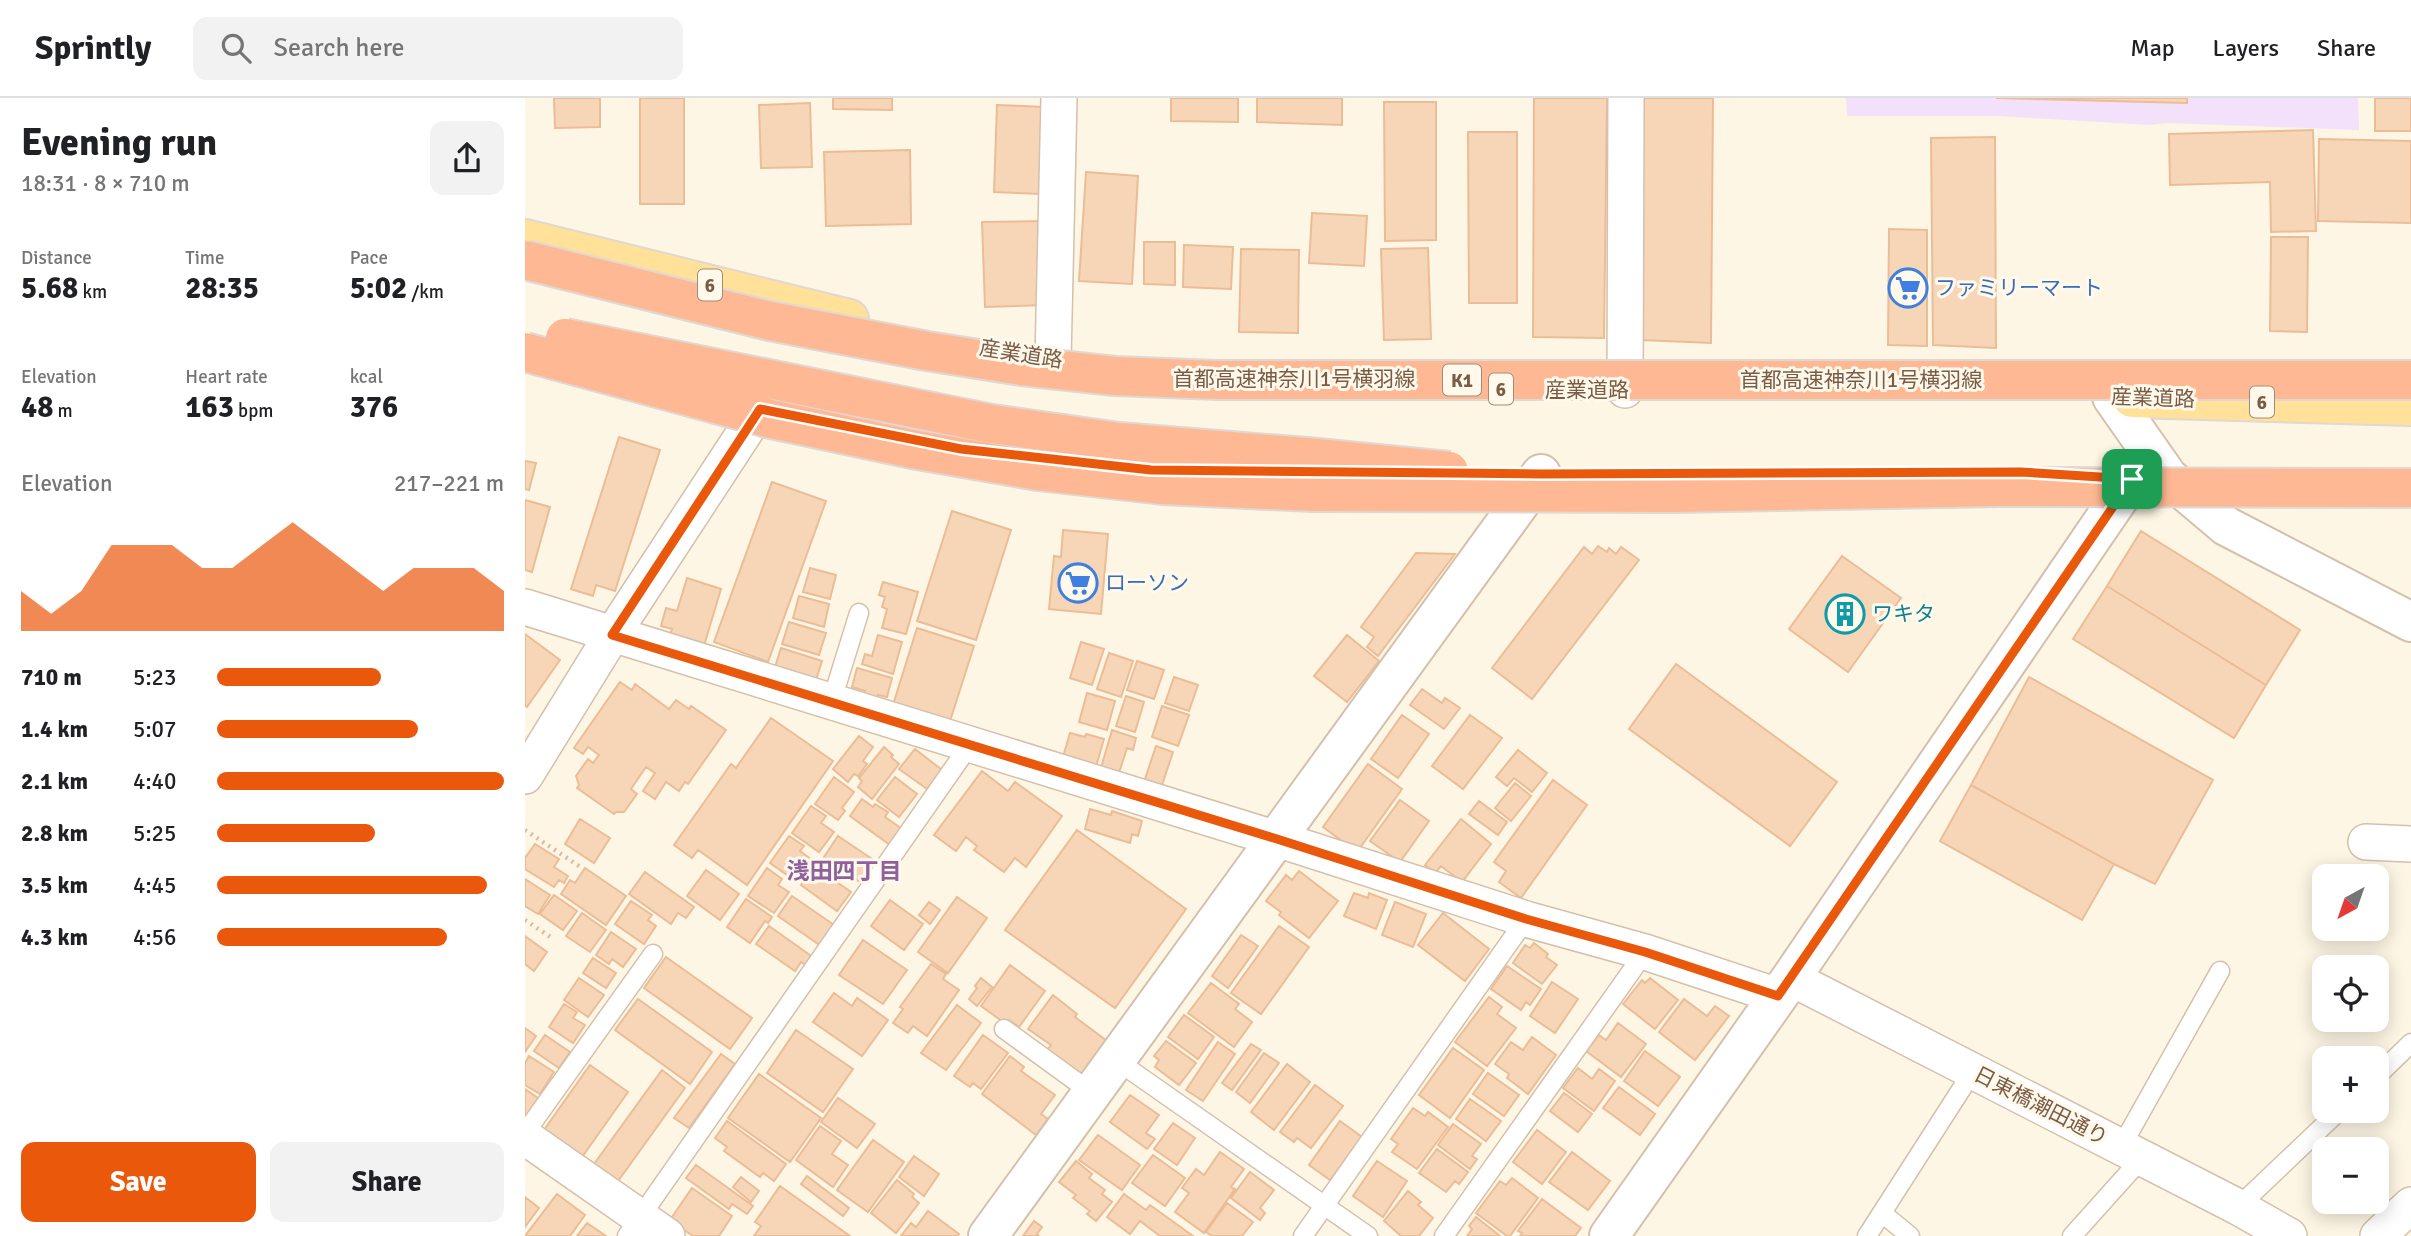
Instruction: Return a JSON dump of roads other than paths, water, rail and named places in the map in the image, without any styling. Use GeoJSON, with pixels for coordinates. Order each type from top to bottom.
{"type":"FeatureCollection","features":[{"type":"Feature","properties":{"kind":"highway","name":"首都高速神奈川1号横羽線"},"geometry":{"type":"LineString","coordinates":[[525,260],[770,321],[1022,366],[1115,376],[1217,380],[2411,380]]}},
{"type":"Feature","properties":{"kind":"highway"},"geometry":{"type":"LineString","coordinates":[[525,330],[992,424],[1119,442],[1307,457],[1674,493]]}},
{"type":"Feature","properties":{"kind":"highway"},"geometry":{"type":"LineString","coordinates":[[525,352],[771,419],[912,449],[1038,471],[1163,485],[1312,492],[1674,493],[1999,487],[2411,488]]}},
{"type":"Feature","properties":{"kind":"main road","name":"産業道路"},"geometry":{"type":"LineString","coordinates":[[525,239],[895,330],[1022,356],[1143,371],[1440,389],[2007,394],[2411,406]]}},
{"type":"Feature","properties":{"kind":"main road"},"geometry":{"type":"LineString","coordinates":[[525,352],[760,409],[961,449],[1151,470],[1541,474],[2021,472],[2150,478],[2411,473]]}},
{"type":"Feature","properties":{"kind":"street"},"geometry":{"type":"LineString","coordinates":[[1053,360],[1059,98]]}},
{"type":"Feature","properties":{"kind":"street"},"geometry":{"type":"LineString","coordinates":[[1625,390],[1626,98]]}},
{"type":"Feature","properties":{"kind":"street"},"geometry":{"type":"LineString","coordinates":[[2112,397],[2150,478],[2226,526],[2411,622]]}},
{"type":"Feature","properties":{"kind":"street"},"geometry":{"type":"LineString","coordinates":[[525,776],[612,635],[760,409]]}},
{"type":"Feature","properties":{"kind":"street"},"geometry":{"type":"LineString","coordinates":[[988,1236],[1541,474]]}},
{"type":"Feature","properties":{"kind":"street"},"geometry":{"type":"LineString","coordinates":[[1609,1236],[2150,478]]}},
{"type":"Feature","properties":{"kind":"street","name":"日東橋潮田通り"},"geometry":{"type":"LineString","coordinates":[[525,607],[1277,839],[1526,919],[1785,987],[1973,1071],[2238,1207],[2289,1236]]}},
{"type":"Feature","properties":{"kind":"street"},"geometry":{"type":"LineString","coordinates":[[2366,842],[2411,844]]}},
{"type":"Feature","properties":{"kind":"street"},"geometry":{"type":"LineString","coordinates":[[526,1139],[645,1230]]}},
{"type":"Feature","properties":{"kind":"street"},"geometry":{"type":"LineString","coordinates":[[2378,1236],[2411,1205]]}},
{"type":"Feature","properties":{"kind":"lane"},"geometry":{"type":"LineString","coordinates":[[831,703],[859,613]]}},
{"type":"Feature","properties":{"kind":"lane"},"geometry":{"type":"LineString","coordinates":[[645,1230],[969,746]]}},
{"type":"Feature","properties":{"kind":"lane"},"geometry":{"type":"LineString","coordinates":[[1303,1236],[1526,919]]}},
{"type":"Feature","properties":{"kind":"lane"},"geometry":{"type":"LineString","coordinates":[[1444,1236],[1645,952]]}},
{"type":"Feature","properties":{"kind":"lane"},"geometry":{"type":"LineString","coordinates":[[526,1139],[653,954]]}},
{"type":"Feature","properties":{"kind":"lane"},"geometry":{"type":"LineString","coordinates":[[2072,1236],[2131,1152],[2220,971]]}},
{"type":"Feature","properties":{"kind":"lane"},"geometry":{"type":"LineString","coordinates":[[1004,1029],[1092,1093]]}},
{"type":"Feature","properties":{"kind":"lane"},"geometry":{"type":"LineString","coordinates":[[2389,1064],[2411,1043]]}},
{"type":"Feature","properties":{"kind":"lane"},"geometry":{"type":"LineString","coordinates":[[1117,1060],[1368,1236]]}},
{"type":"Feature","properties":{"kind":"lane"},"geometry":{"type":"LineString","coordinates":[[1867,1236],[1973,1071]]}},
{"type":"Feature","properties":{"kind":"lane"},"geometry":{"type":"LineString","coordinates":[[2238,1207],[2326,1123]]}},
{"type":"Feature","properties":{"kind":"lane"},"geometry":{"type":"LineString","coordinates":[[1882,1213],[1910,1236]]}},
{"type":"Feature","properties":{"kind":"place","name":"ファミリーマート"},"geometry":{"type":"Point","coordinates":[1908,288]}},
{"type":"Feature","properties":{"kind":"place","name":"ローソン"},"geometry":{"type":"Point","coordinates":[1078,583]}},
{"type":"Feature","properties":{"kind":"place","name":"ワキタ"},"geometry":{"type":"Point","coordinates":[1845,614]}},
{"type":"Feature","properties":{"kind":"district","name":"浅田四丁目"},"geometry":{"type":"Point","coordinates":[844,871]}}]}
